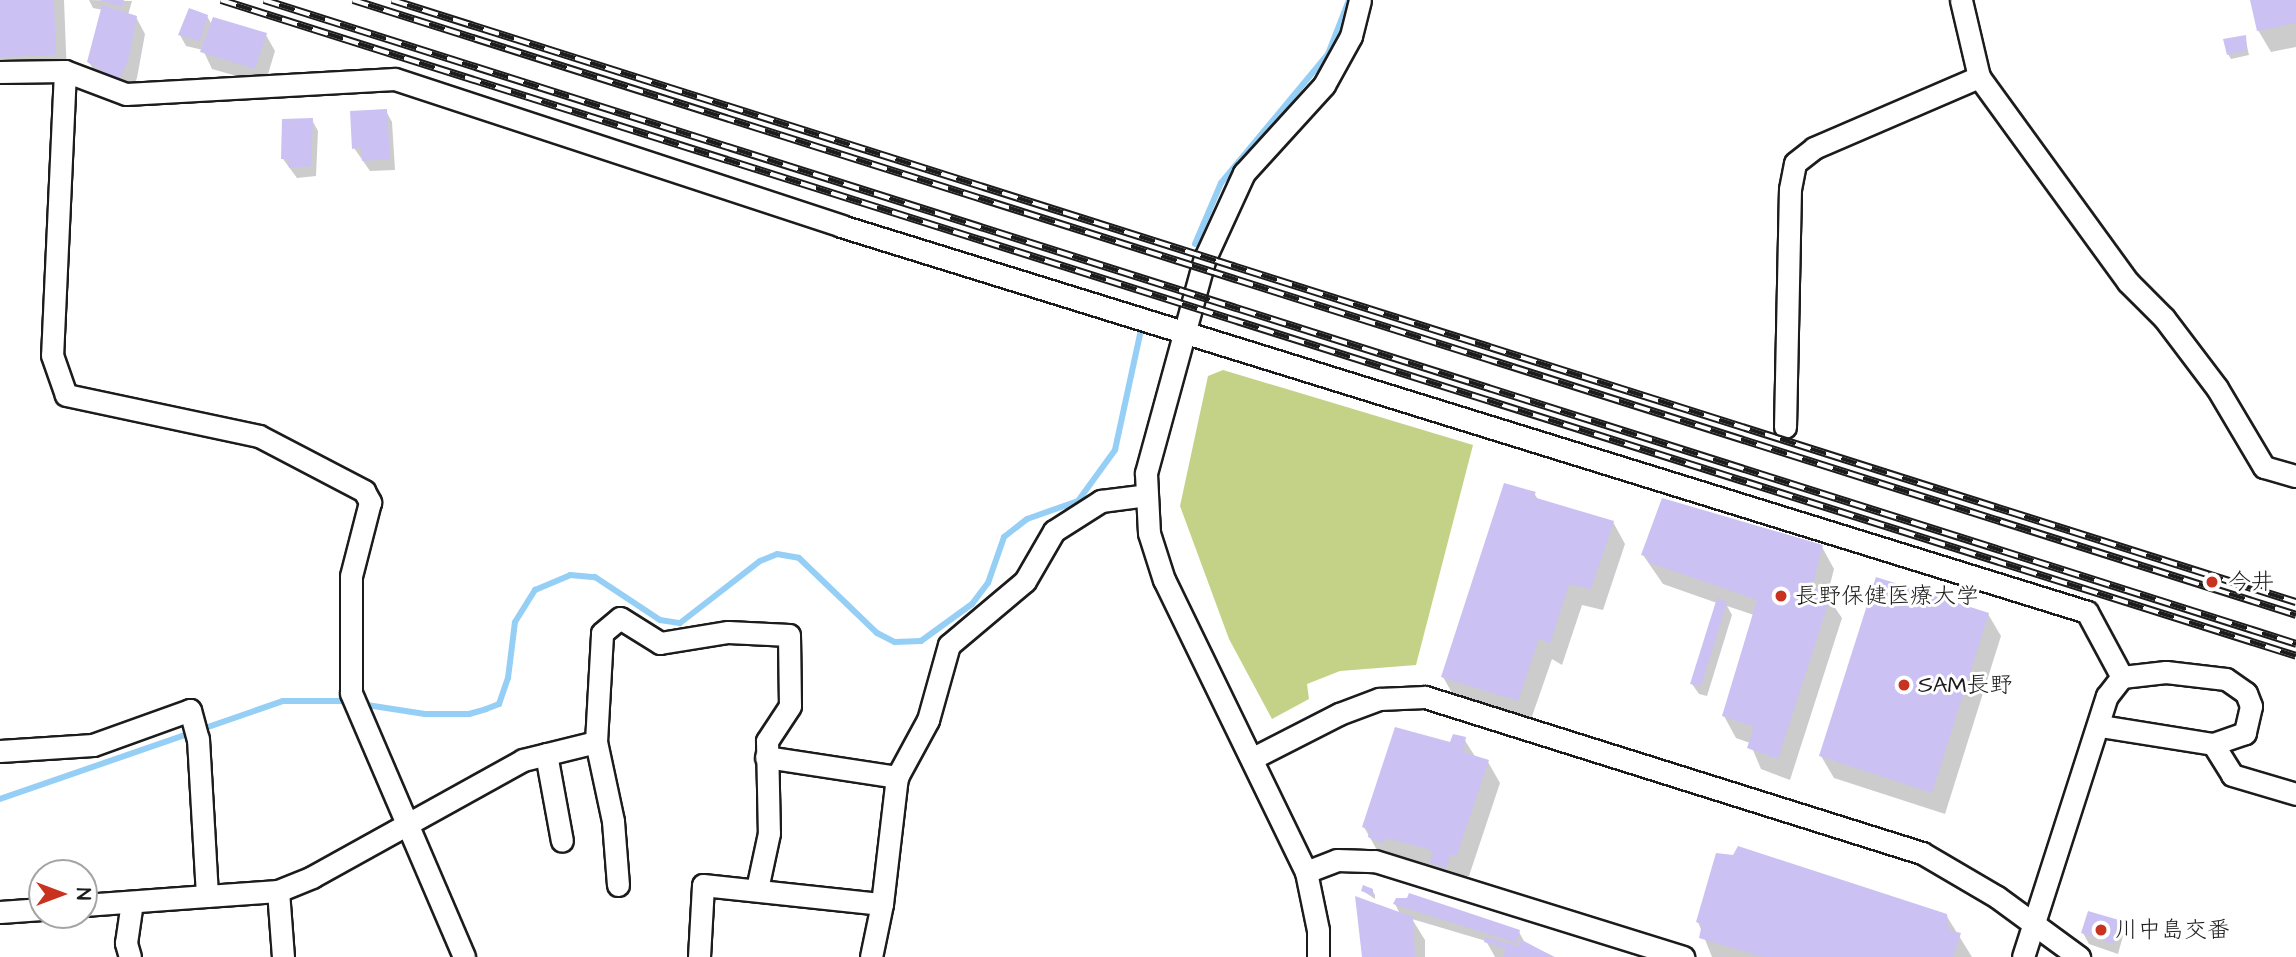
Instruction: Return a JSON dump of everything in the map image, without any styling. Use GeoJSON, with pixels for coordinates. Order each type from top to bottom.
{"type":"FeatureCollection","features":[{"type":"Feature","properties":{"kind":"street"},"geometry":{"type":"LineString","coordinates":[[1318,957],[1318,930],[1306,872],[1253,758],[1164,580],[1149,533],[1146,473],[1182,328],[1205,258],[1244,173],[1324,85],[1351,36],[1360,0]]}},
{"type":"Feature","properties":{"kind":"street"},"geometry":{"type":"LineString","coordinates":[[1961,0],[1979,77],[2129,282],[2164,318],[2217,388],[2264,467],[2296,476]]}},
{"type":"Feature","properties":{"kind":"street"},"geometry":{"type":"LineString","coordinates":[[65,71],[52,355],[66,395],[259,436],[364,491],[370,502],[351,576],[352,693],[359,716],[464,957]]}},
{"type":"Feature","properties":{"kind":"street"},"geometry":{"type":"LineString","coordinates":[[0,72],[65,71],[126,94],[395,79],[841,226],[1182,328],[2087,612],[2122,677]]}},
{"type":"Feature","properties":{"kind":"street"},"geometry":{"type":"LineString","coordinates":[[1785,427],[1790,188],[1795,163],[1814,148],[1979,77]]}},
{"type":"Feature","properties":{"kind":"street"},"geometry":{"type":"LineString","coordinates":[[871,957],[882,904],[897,777],[928,720],[949,645],[1025,581],[1054,531],[1101,501],[1147,495]]}},
{"type":"Feature","properties":{"kind":"street"},"geometry":{"type":"LineString","coordinates":[[618,886],[613,821],[596,742],[602,633],[620,618],[660,643],[729,632],[789,635],[790,706],[767,741],[769,833],[757,889]]}},
{"type":"Feature","properties":{"kind":"street"},"geometry":{"type":"LineString","coordinates":[[2023,957],[2101,726],[2107,696],[2122,677],[2137,672],[2196,674],[2226,679],[2246,693],[2251,706],[2245,733],[2213,744],[2101,726]]}},
{"type":"Feature","properties":{"kind":"street"},"geometry":{"type":"LineString","coordinates":[[1253,758],[1339,714],[1379,699],[1425,698],[1922,853],[1997,897],[2078,957]]}},
{"type":"Feature","properties":{"kind":"street"},"geometry":{"type":"LineString","coordinates":[[0,751],[93,745],[190,710],[198,739],[207,896]]}},
{"type":"Feature","properties":{"kind":"street"},"geometry":{"type":"LineString","coordinates":[[98,904],[278,891],[407,825],[523,760],[596,742]]}},
{"type":"Feature","properties":{"kind":"street"},"geometry":{"type":"LineString","coordinates":[[2213,744],[2232,775],[2296,794]]}},
{"type":"Feature","properties":{"kind":"street"},"geometry":{"type":"LineString","coordinates":[[546,754],[562,841]]}},
{"type":"Feature","properties":{"kind":"street"},"geometry":{"type":"LineString","coordinates":[[766,757],[897,777]]}},
{"type":"Feature","properties":{"kind":"street"},"geometry":{"type":"LineString","coordinates":[[1306,872],[1337,860],[1375,861],[1683,957]]}},
{"type":"Feature","properties":{"kind":"street"},"geometry":{"type":"LineString","coordinates":[[699,957],[703,885],[882,904]]}},
{"type":"Feature","properties":{"kind":"street"},"geometry":{"type":"LineString","coordinates":[[278,891],[283,957]]}},
{"type":"Feature","properties":{"kind":"street"},"geometry":{"type":"LineString","coordinates":[[130,957],[125,943],[132,902]]}},
{"type":"Feature","properties":{"kind":"street"},"geometry":{"type":"LineString","coordinates":[[0,912],[28,910]]}},
{"type":"Feature","properties":{"kind":"green space"},"geometry":{"type":"Polygon","coordinates":[[[1223,370],[1473,445],[1416,665],[1340,671],[1307,684],[1309,699],[1272,719],[1229,639],[1180,506],[1208,376],[1223,370]]]}},
{"type":"Feature","properties":{"kind":"building"},"geometry":{"type":"Polygon","coordinates":[[[0,0],[54,0],[56,55],[0,57],[0,0]]]}},
{"type":"Feature","properties":{"kind":"building"},"geometry":{"type":"Polygon","coordinates":[[[99,0],[124,0],[122,7],[99,0]]]}},
{"type":"Feature","properties":{"kind":"building"},"geometry":{"type":"Polygon","coordinates":[[[2250,0],[2296,0],[2296,23],[2257,31],[2250,0]]]}},
{"type":"Feature","properties":{"kind":"building"},"geometry":{"type":"Polygon","coordinates":[[[102,5],[137,16],[128,61],[119,80],[87,62],[102,5]]]}},
{"type":"Feature","properties":{"kind":"building"},"geometry":{"type":"Polygon","coordinates":[[[189,8],[208,15],[200,41],[178,35],[189,8]]]}},
{"type":"Feature","properties":{"kind":"building"},"geometry":{"type":"Polygon","coordinates":[[[213,17],[267,33],[255,69],[200,52],[213,17]]]}},
{"type":"Feature","properties":{"kind":"building"},"geometry":{"type":"Polygon","coordinates":[[[2246,35],[2247,50],[2227,55],[2223,39],[2246,35]]]}},
{"type":"Feature","properties":{"kind":"building"},"geometry":{"type":"Polygon","coordinates":[[[387,109],[390,159],[362,161],[361,147],[352,149],[350,111],[387,109]]]}},
{"type":"Feature","properties":{"kind":"building"},"geometry":{"type":"Polygon","coordinates":[[[313,118],[311,166],[289,168],[288,159],[281,159],[282,119],[313,118]]]}},
{"type":"Feature","properties":{"kind":"building"},"geometry":{"type":"Polygon","coordinates":[[[1504,483],[1536,492],[1533,497],[1614,521],[1591,589],[1569,584],[1550,644],[1539,638],[1518,701],[1441,677],[1504,483]]]}},
{"type":"Feature","properties":{"kind":"building"},"geometry":{"type":"Polygon","coordinates":[[[1662,498],[1823,545],[1812,588],[1831,595],[1778,759],[1747,748],[1754,727],[1722,716],[1757,600],[1648,562],[1649,557],[1641,555],[1662,498]]]}},
{"type":"Feature","properties":{"kind":"building","name":"SAM長野"},"geometry":{"type":"Polygon","coordinates":[[[1876,577],[1989,613],[1932,793],[1819,756],[1876,577]]]}},
{"type":"Feature","properties":{"kind":"building"},"geometry":{"type":"Polygon","coordinates":[[[1717,598],[1727,602],[1701,686],[1690,684],[1717,598]]]}},
{"type":"Feature","properties":{"kind":"building"},"geometry":{"type":"Polygon","coordinates":[[[1395,727],[1450,742],[1453,734],[1466,737],[1463,752],[1489,760],[1457,855],[1450,855],[1446,868],[1430,863],[1432,850],[1385,838],[1383,844],[1368,837],[1369,830],[1362,827],[1395,727]]]}},
{"type":"Feature","properties":{"kind":"building"},"geometry":{"type":"Polygon","coordinates":[[[1738,846],[1947,914],[1949,930],[1961,933],[1953,957],[1763,957],[1699,938],[1702,924],[1696,922],[1716,853],[1733,855],[1738,846]]]}},
{"type":"Feature","properties":{"kind":"building"},"geometry":{"type":"Polygon","coordinates":[[[1363,885],[1373,889],[1373,895],[1361,891],[1363,885]]]}},
{"type":"Feature","properties":{"kind":"building"},"geometry":{"type":"Polygon","coordinates":[[[1409,893],[1520,930],[1517,943],[1393,904],[1396,898],[1407,898],[1409,893]]]}},
{"type":"Feature","properties":{"kind":"building"},"geometry":{"type":"Polygon","coordinates":[[[1355,896],[1413,917],[1415,957],[1362,957],[1355,896]]]}},
{"type":"Feature","properties":{"kind":"building"},"geometry":{"type":"Polygon","coordinates":[[[2088,911],[2119,920],[2113,944],[2081,933],[2088,911]]]}},
{"type":"Feature","properties":{"kind":"building"},"geometry":{"type":"Polygon","coordinates":[[[1485,937],[1518,946],[1522,940],[1554,957],[1503,957],[1506,949],[1484,942],[1485,937]]]}},
{"type":"Feature","properties":{"kind":"waterway"},"geometry":{"type":"LineString","coordinates":[[1195,244],[1221,183],[1328,54],[1349,0]]}},
{"type":"Feature","properties":{"kind":"waterway"},"geometry":{"type":"LineString","coordinates":[[0,799],[283,701],[341,701],[425,714],[469,714],[499,704],[508,678],[515,622],[535,590],[570,575],[595,577],[660,620],[680,623],[760,561],[777,554],[799,558],[877,633],[895,642],[921,641],[972,604],[988,583],[1004,537],[1027,519],[1078,501],[1115,450],[1142,325]]}},
{"type":"Feature","properties":{"kind":"railway"},"geometry":{"type":"LineString","coordinates":[[221,0],[2296,656]]}},
{"type":"Feature","properties":{"kind":"railway"},"geometry":{"type":"LineString","coordinates":[[264,0],[2296,644]]}},
{"type":"Feature","properties":{"kind":"railway"},"geometry":{"type":"LineString","coordinates":[[353,0],[2296,615]]}},
{"type":"Feature","properties":{"kind":"railway"},"geometry":{"type":"LineString","coordinates":[[392,0],[2296,602]]}},
{"type":"Feature","properties":{"kind":"place","name":"今井"},"geometry":{"type":"Point","coordinates":[2212,582]}},
{"type":"Feature","properties":{"kind":"place","name":"長野保健医療大学"},"geometry":{"type":"Point","coordinates":[1781,596]}},
{"type":"Feature","properties":{"kind":"place","name":"SAM長野"},"geometry":{"type":"Point","coordinates":[1904,685]}},
{"type":"Feature","properties":{"kind":"place","name":"川中島交番"},"geometry":{"type":"Point","coordinates":[2101,930]}}]}
